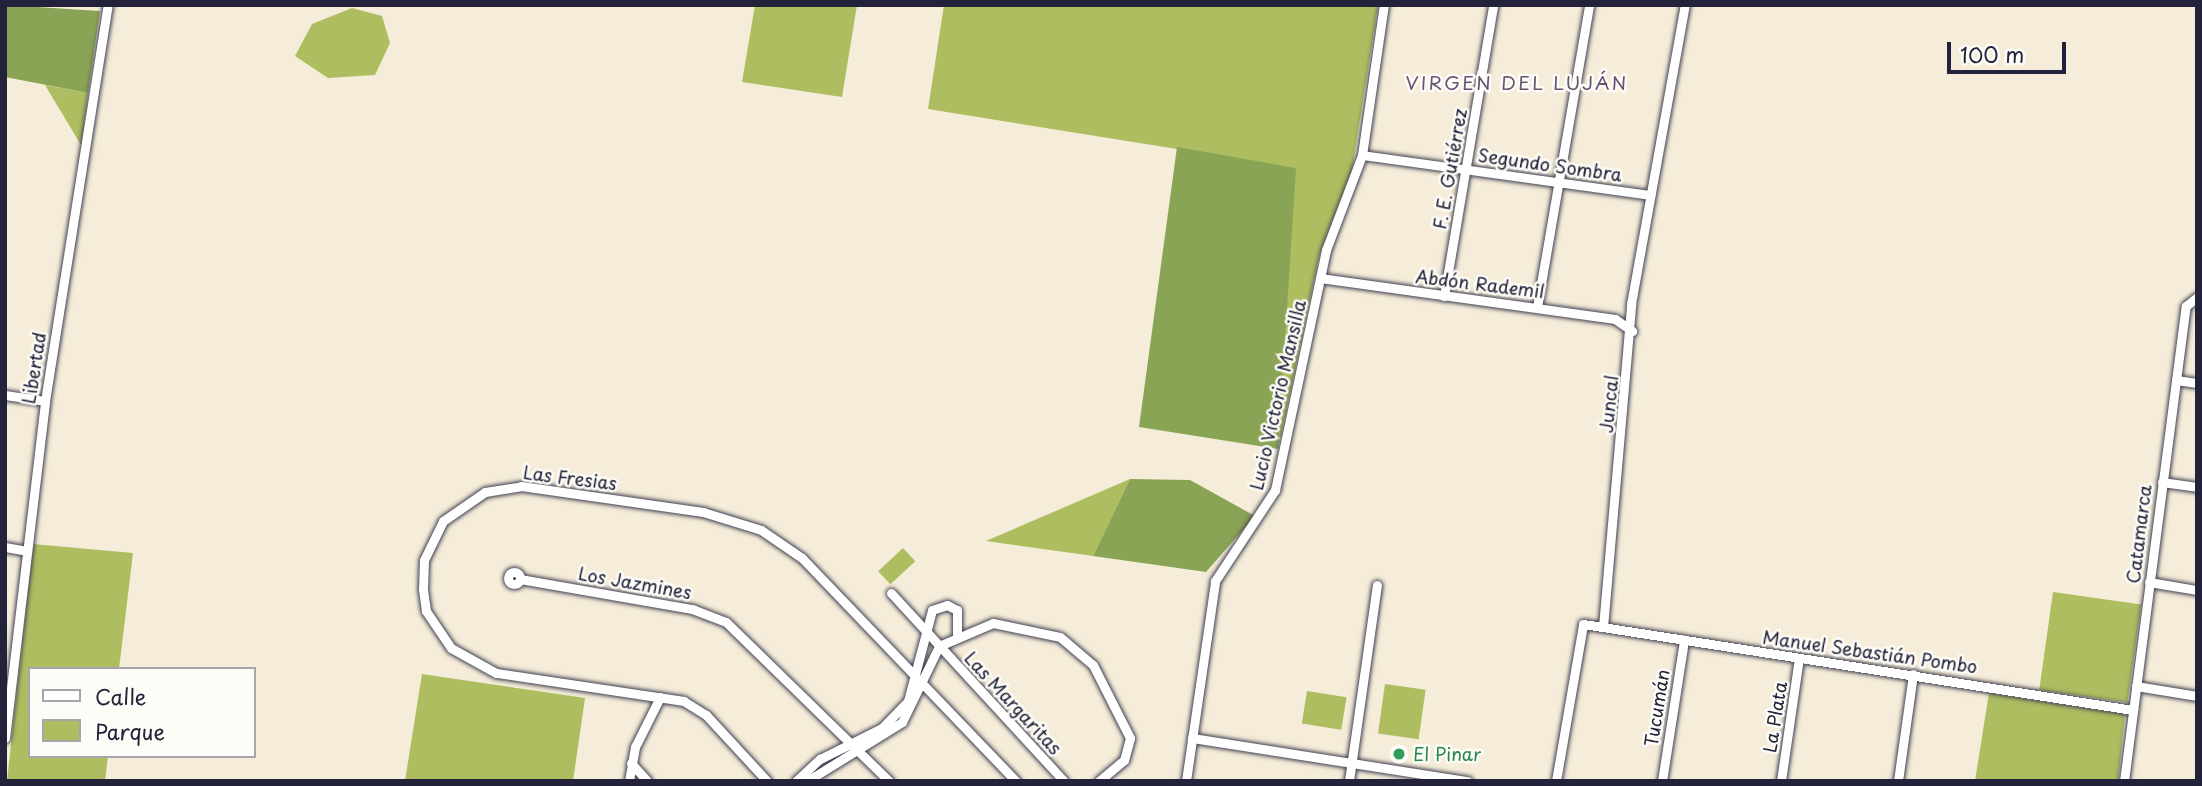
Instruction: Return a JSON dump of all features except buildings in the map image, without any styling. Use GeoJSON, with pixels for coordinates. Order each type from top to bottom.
{"type":"FeatureCollection","features":[{"type":"Feature","properties":{"kind":"street","name":"Libertad"},"geometry":{"type":"LineString","coordinates":[[5,738],[45,401],[108,5]]}},
{"type":"Feature","properties":{"kind":"street","name":"Lucio Victorio Mansilla"},"geometry":{"type":"LineString","coordinates":[[1186,781],[1215,581],[1275,490],[1320,278],[1362,155],[1384,5]]}},
{"type":"Feature","properties":{"kind":"street","name":"F. E. Gutiérrez"},"geometry":{"type":"LineString","coordinates":[[1444,296],[1493,5]]}},
{"type":"Feature","properties":{"kind":"street"},"geometry":{"type":"LineString","coordinates":[[1537,307],[1589,5]]}},
{"type":"Feature","properties":{"kind":"street","name":"Juncal"},"geometry":{"type":"LineString","coordinates":[[1603,627],[1632,331],[1650,195],[1685,5]]}},
{"type":"Feature","properties":{"kind":"street","name":"Segundo Sombra"},"geometry":{"type":"LineString","coordinates":[[1362,155],[1650,195]]}},
{"type":"Feature","properties":{"kind":"street","name":"Abdón Rademil"},"geometry":{"type":"LineString","coordinates":[[1320,278],[1615,319],[1632,331]]}},
{"type":"Feature","properties":{"kind":"street","name":"Catamarca"},"geometry":{"type":"LineString","coordinates":[[2124,781],[2186,306],[2197,297]]}},
{"type":"Feature","properties":{"kind":"street"},"geometry":{"type":"LineString","coordinates":[[2176,380],[2197,383]]}},
{"type":"Feature","properties":{"kind":"street"},"geometry":{"type":"LineString","coordinates":[[5,395],[45,401]]}},
{"type":"Feature","properties":{"kind":"street"},"geometry":{"type":"LineString","coordinates":[[2162,482],[2197,487]]}},
{"type":"Feature","properties":{"kind":"street","name":"Las Fresias"},"geometry":{"type":"LineString","coordinates":[[767,781],[695,706],[660,698],[496,673],[451,648],[426,611],[423,589],[424,560],[443,521],[485,492],[521,486],[737,519],[802,558],[925,685]]}},
{"type":"Feature","properties":{"kind":"street"},"geometry":{"type":"LineString","coordinates":[[5,547],[27,551]]}},
{"type":"Feature","properties":{"kind":"street","name":"Los Jazmines"},"geometry":{"type":"LineString","coordinates":[[520,579],[692,609],[726,622],[889,781]]}},
{"type":"Feature","properties":{"kind":"street"},"geometry":{"type":"LineString","coordinates":[[2149,582],[2197,590]]}},
{"type":"Feature","properties":{"kind":"street"},"geometry":{"type":"LineString","coordinates":[[1349,781],[1377,585]]}},
{"type":"Feature","properties":{"kind":"street"},"geometry":{"type":"LineString","coordinates":[[891,593],[938,637],[954,636],[993,623],[1046,632],[1075,646],[1111,694],[1130,738],[1124,760],[1099,781]]}},
{"type":"Feature","properties":{"kind":"street"},"geometry":{"type":"LineString","coordinates":[[796,781],[820,759],[855,747],[902,722],[925,685],[939,646],[954,636],[962,620],[947,605],[932,610],[917,676],[896,715],[855,747],[807,781]]}},
{"type":"Feature","properties":{"kind":"street"},"geometry":{"type":"LineString","coordinates":[[1556,781],[1577,630],[1583,624],[1603,627]]}},
{"type":"Feature","properties":{"kind":"street","name":"Manuel Sebastián Pombo"},"geometry":{"type":"LineString","coordinates":[[1603,627],[2133,710]]}},
{"type":"Feature","properties":{"kind":"street"},"geometry":{"type":"LineString","coordinates":[[929,630],[939,646]]}},
{"type":"Feature","properties":{"kind":"street","name":"Tucumán"},"geometry":{"type":"LineString","coordinates":[[1662,781],[1684,640]]}},
{"type":"Feature","properties":{"kind":"street","name":"Las Margaritas"},"geometry":{"type":"LineString","coordinates":[[939,646],[1064,781]]}},
{"type":"Feature","properties":{"kind":"street","name":"La Plata"},"geometry":{"type":"LineString","coordinates":[[1781,781],[1799,658]]}},
{"type":"Feature","properties":{"kind":"street"},"geometry":{"type":"LineString","coordinates":[[1898,781],[1913,674]]}},
{"type":"Feature","properties":{"kind":"street"},"geometry":{"type":"LineString","coordinates":[[925,685],[1016,781]]}},
{"type":"Feature","properties":{"kind":"street"},"geometry":{"type":"LineString","coordinates":[[2136,686],[2197,696]]}},
{"type":"Feature","properties":{"kind":"street"},"geometry":{"type":"LineString","coordinates":[[629,781],[631,763],[660,698]]}},
{"type":"Feature","properties":{"kind":"street"},"geometry":{"type":"LineString","coordinates":[[1192,738],[1468,781]]}},
{"type":"Feature","properties":{"kind":"street"},"geometry":{"type":"LineString","coordinates":[[631,763],[647,781]]}},
{"type":"Feature","properties":{"kind":"green space"},"geometry":{"type":"Polygon","coordinates":[[[5,5],[100,11],[88,93],[5,77],[5,5]]]}},
{"type":"Feature","properties":{"kind":"green space"},"geometry":{"type":"Polygon","coordinates":[[[755,5],[857,5],[842,97],[742,82],[755,5]]]}},
{"type":"Feature","properties":{"kind":"green space"},"geometry":{"type":"Polygon","coordinates":[[[944,5],[1378,5],[1352,170],[1319,256],[1278,449],[1295,168],[928,109],[944,5]]]}},
{"type":"Feature","properties":{"kind":"green space"},"geometry":{"type":"Polygon","coordinates":[[[352,8],[382,16],[390,43],[375,75],[328,78],[295,56],[312,24],[352,8]]]}},
{"type":"Feature","properties":{"kind":"green space"},"geometry":{"type":"Polygon","coordinates":[[[45,85],[88,93],[81,145],[45,85]]]}},
{"type":"Feature","properties":{"kind":"green space"},"geometry":{"type":"Polygon","coordinates":[[[1177,147],[1296,168],[1278,449],[1139,427],[1177,147]]]}},
{"type":"Feature","properties":{"kind":"green space"},"geometry":{"type":"Polygon","coordinates":[[[1130,479],[1093,556],[986,541],[1130,479]]]}},
{"type":"Feature","properties":{"kind":"green space"},"geometry":{"type":"Polygon","coordinates":[[[1130,479],[1190,480],[1255,516],[1206,572],[1093,556],[1130,479]]]}},
{"type":"Feature","properties":{"kind":"green space"},"geometry":{"type":"Polygon","coordinates":[[[33,544],[133,553],[119,667],[28,667],[28,758],[108,758],[105,781],[7,781],[33,544]]]}},
{"type":"Feature","properties":{"kind":"green space"},"geometry":{"type":"Polygon","coordinates":[[[903,548],[915,561],[890,584],[878,571],[903,548]]]}},
{"type":"Feature","properties":{"kind":"green space"},"geometry":{"type":"Polygon","coordinates":[[[2053,592],[2141,604],[2127,702],[2039,690],[2053,592]]]}},
{"type":"Feature","properties":{"kind":"green space"},"geometry":{"type":"Polygon","coordinates":[[[422,674],[585,698],[573,781],[405,781],[422,674]]]}},
{"type":"Feature","properties":{"kind":"green space"},"geometry":{"type":"Polygon","coordinates":[[[1385,684],[1426,690],[1419,739],[1378,734],[1385,684]]]}},
{"type":"Feature","properties":{"kind":"green space"},"geometry":{"type":"Polygon","coordinates":[[[1307,691],[1347,697],[1341,730],[1302,724],[1307,691]]]}},
{"type":"Feature","properties":{"kind":"green space"},"geometry":{"type":"Polygon","coordinates":[[[1989,693],[2125,714],[2118,781],[1975,781],[1989,693]]]}},
{"type":"Feature","properties":{"kind":"place","name":"El Pinar"},"geometry":{"type":"Point","coordinates":[1399,754]}},
{"type":"Feature","properties":{"kind":"district","name":"VIRGEN DEL LUJÁN"},"geometry":{"type":"Point","coordinates":[1517,83]}}]}
